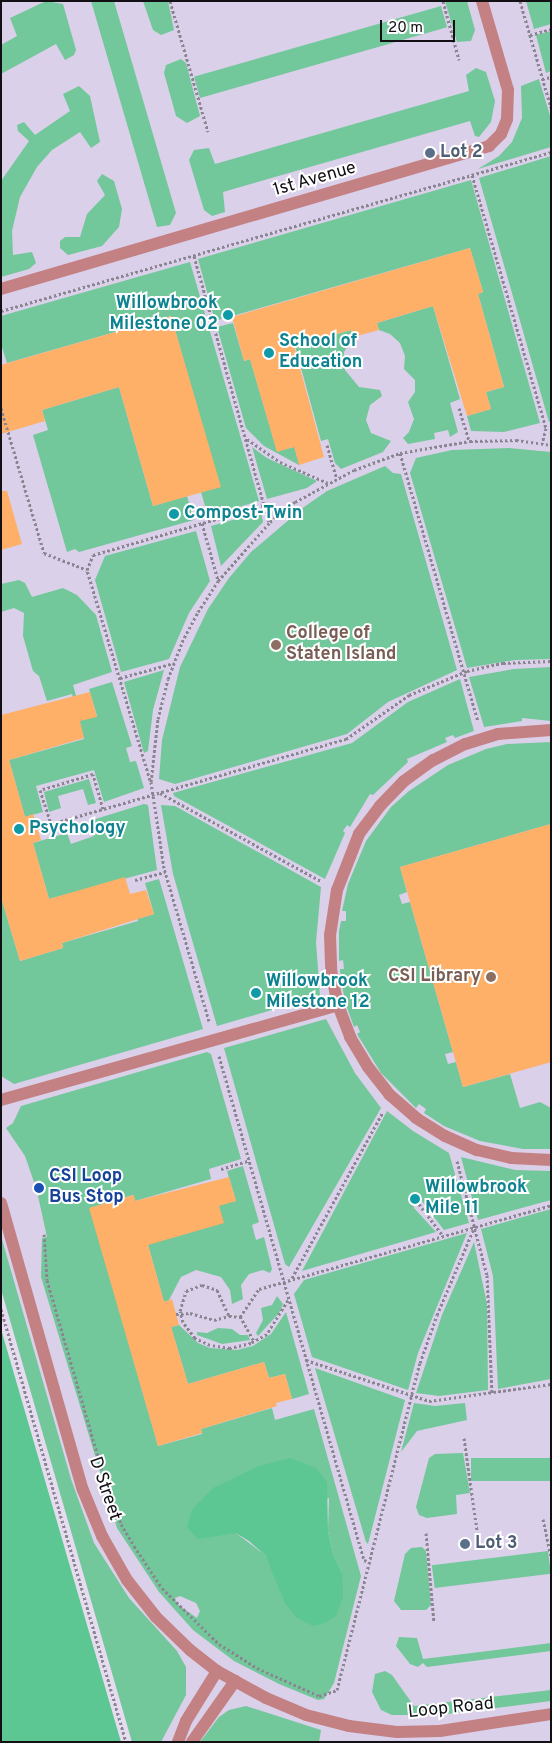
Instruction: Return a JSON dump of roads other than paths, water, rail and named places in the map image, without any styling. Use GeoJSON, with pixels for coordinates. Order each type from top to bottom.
{"type":"FeatureCollection","features":[{"type":"Feature","properties":{"kind":"street","name":"1st Avenue"},"geometry":{"type":"LineString","coordinates":[[1,289],[489,146],[501,134],[507,119],[508,90],[482,1]]}},
{"type":"Feature","properties":{"kind":"street"},"geometry":{"type":"LineString","coordinates":[[551,730],[533,730],[483,739],[433,760],[404,781],[380,806],[360,834],[337,890],[330,935],[331,970],[338,1004],[350,1037],[368,1067],[391,1096],[416,1118],[450,1138],[477,1150],[511,1158],[551,1160]]}},
{"type":"Feature","properties":{"kind":"street"},"geometry":{"type":"LineString","coordinates":[[1,1100],[338,1004]]}},
{"type":"Feature","properties":{"kind":"street","name":"D Street"},"geometry":{"type":"LineString","coordinates":[[1,1203],[84,1490],[102,1536],[127,1580],[156,1617],[217,1671]]}},
{"type":"Feature","properties":{"kind":"street"},"geometry":{"type":"LineString","coordinates":[[178,1742],[186,1721],[217,1671]]}},
{"type":"Feature","properties":{"kind":"street","name":"Loop Road"},"geometry":{"type":"LineString","coordinates":[[217,1671],[266,1698],[306,1715],[349,1726],[397,1732],[440,1731],[551,1714]]}},
{"type":"Feature","properties":{"kind":"street"},"geometry":{"type":"LineString","coordinates":[[192,1742],[235,1681]]}},
{"type":"Feature","properties":{"kind":"place","name":"Lot 2"},"geometry":{"type":"Point","coordinates":[430,153]}},
{"type":"Feature","properties":{"kind":"place","name":"Willowbrook Milestone 02"},"geometry":{"type":"Point","coordinates":[228,315]}},
{"type":"Feature","properties":{"kind":"place","name":"School of Education"},"geometry":{"type":"Point","coordinates":[269,353]}},
{"type":"Feature","properties":{"kind":"place","name":"Compost-Twin"},"geometry":{"type":"Point","coordinates":[174,514]}},
{"type":"Feature","properties":{"kind":"place","name":"College of Staten Island"},"geometry":{"type":"Point","coordinates":[276,645]}},
{"type":"Feature","properties":{"kind":"place","name":"Psychology"},"geometry":{"type":"Point","coordinates":[19,829]}},
{"type":"Feature","properties":{"kind":"place","name":"CSI Library"},"geometry":{"type":"Point","coordinates":[491,977]}},
{"type":"Feature","properties":{"kind":"place","name":"Willowbrook Milestone 12"},"geometry":{"type":"Point","coordinates":[256,993]}},
{"type":"Feature","properties":{"kind":"place","name":"CSI Loop Bus Stop"},"geometry":{"type":"Point","coordinates":[39,1188]}},
{"type":"Feature","properties":{"kind":"place","name":"Willowbrook Mile 11"},"geometry":{"type":"Point","coordinates":[415,1199]}},
{"type":"Feature","properties":{"kind":"place","name":"Lot 3"},"geometry":{"type":"Point","coordinates":[465,1544]}}]}
